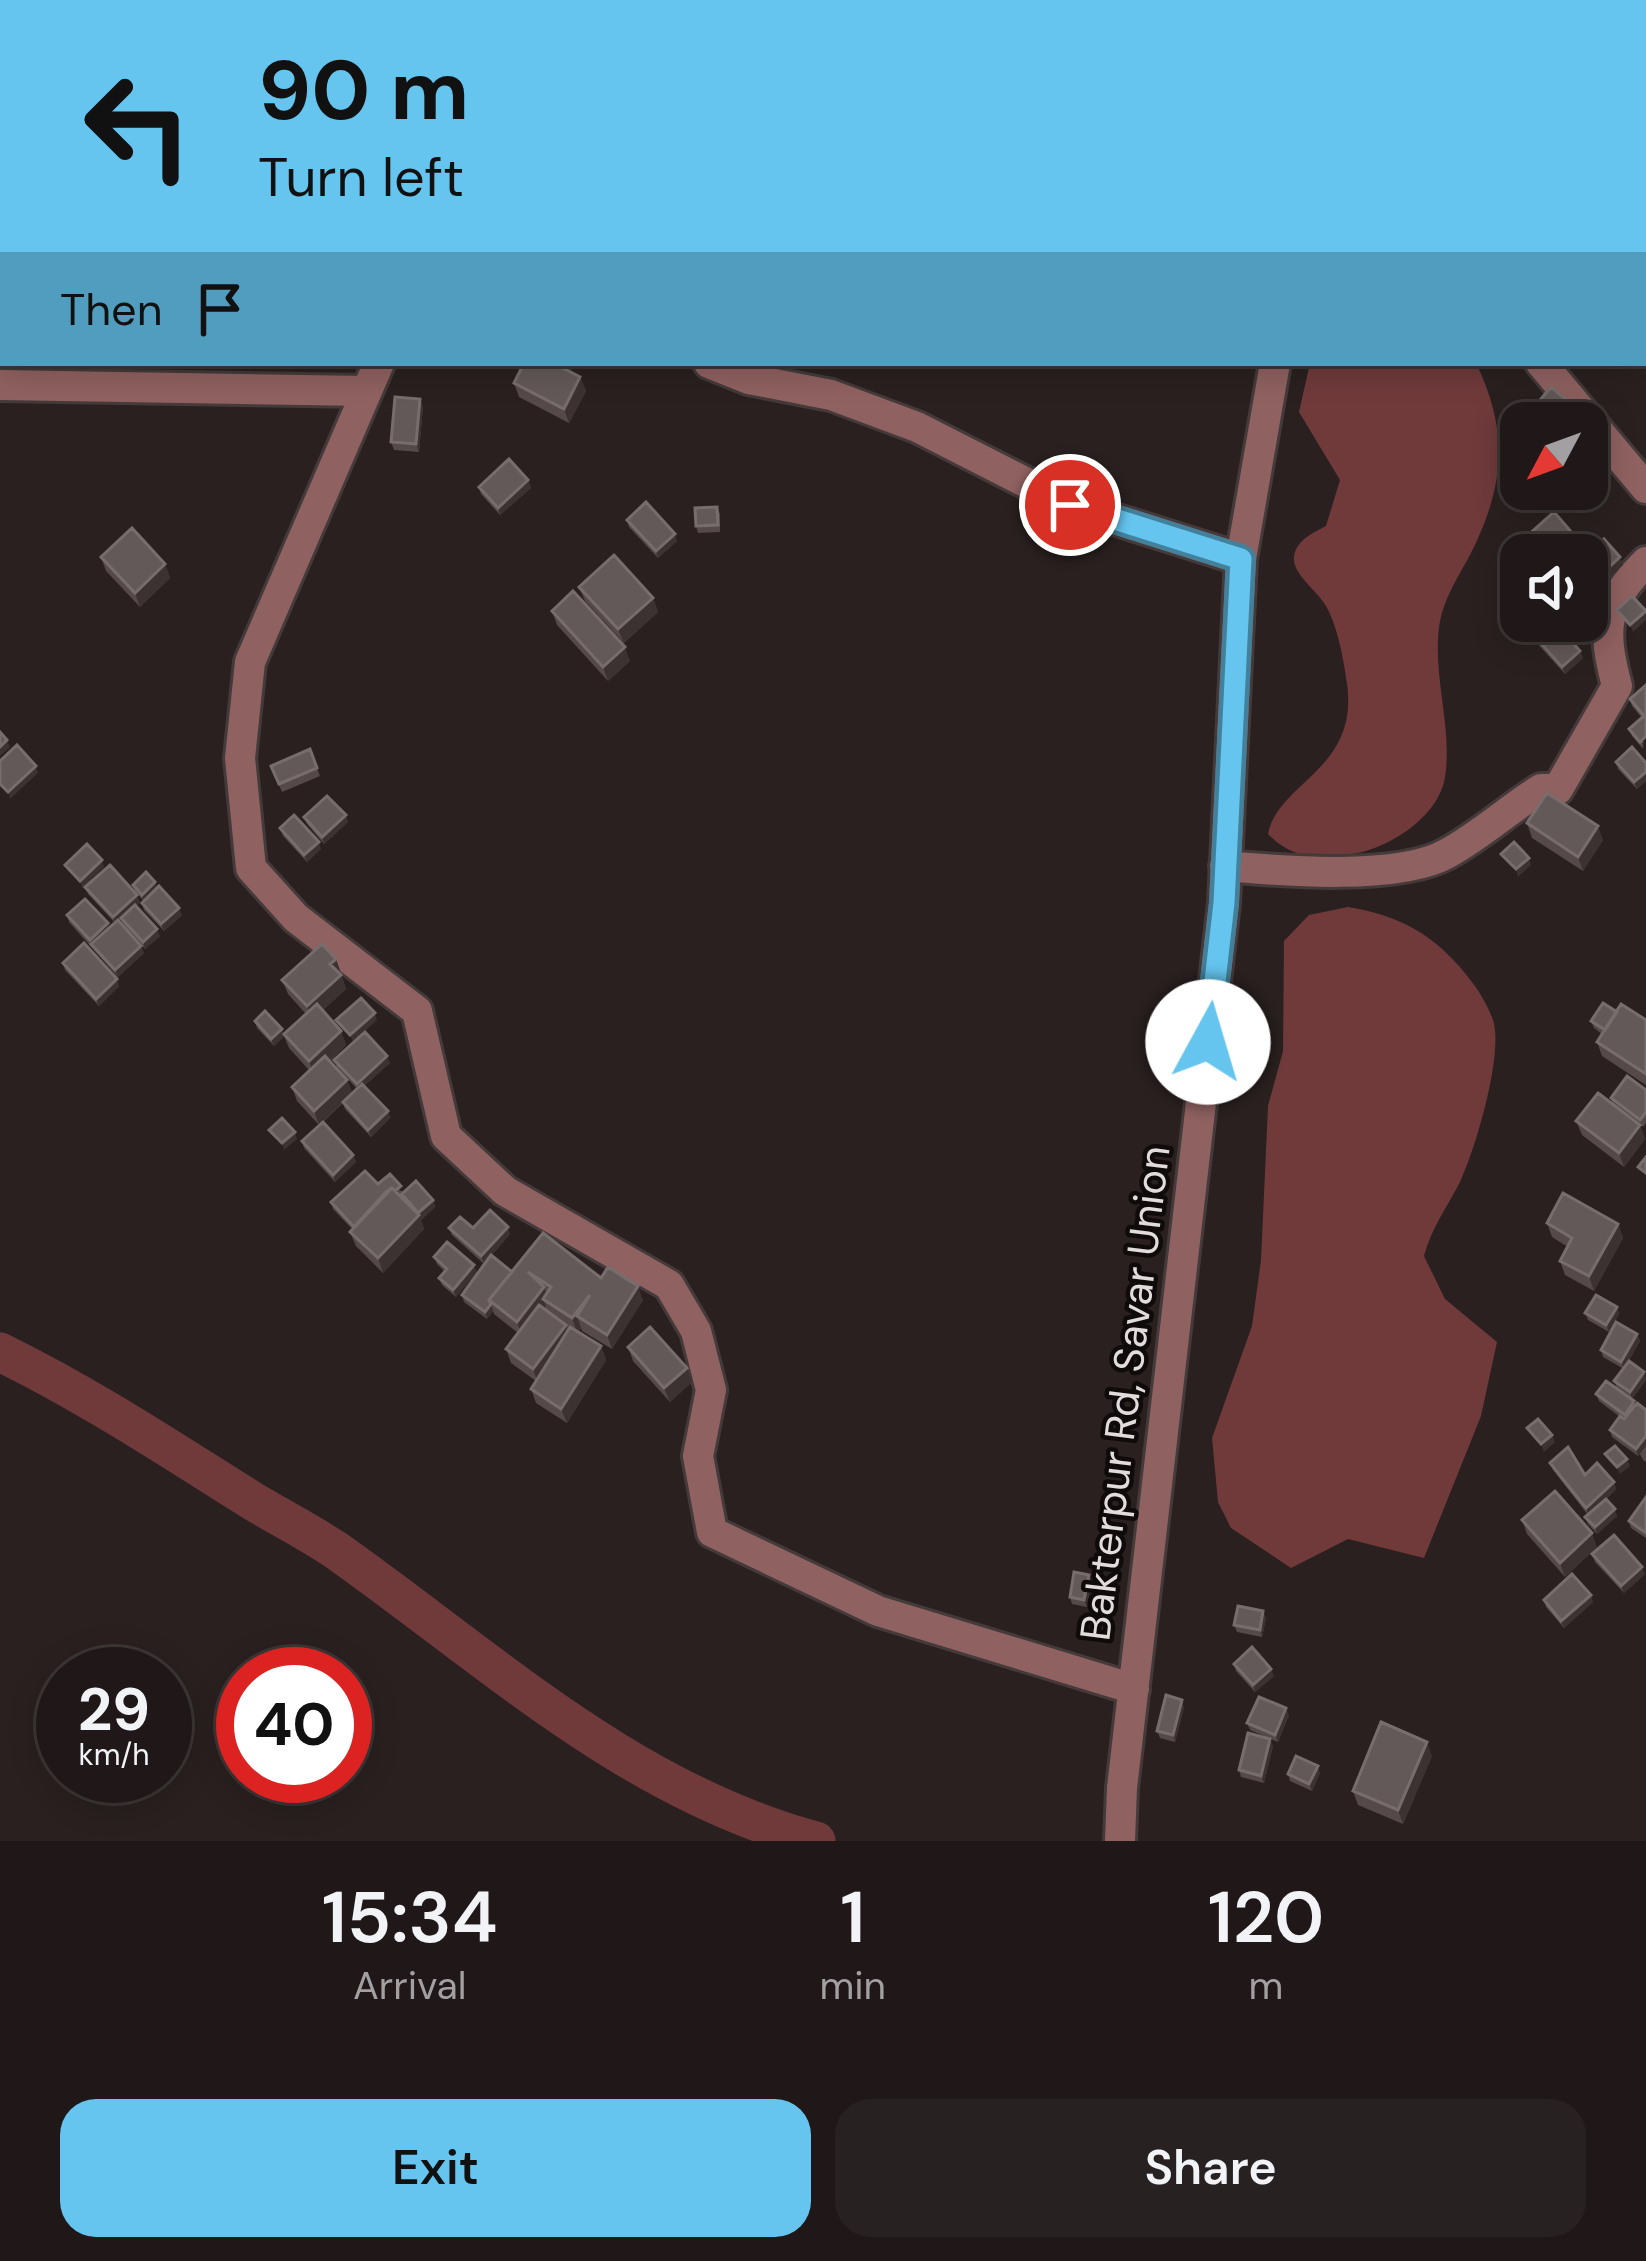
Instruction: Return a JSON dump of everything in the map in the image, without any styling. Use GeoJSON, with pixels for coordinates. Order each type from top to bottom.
{"type":"FeatureCollection","features":[{"type":"Feature","properties":{"kind":"street"},"geometry":{"type":"LineString","coordinates":[[717,366],[749,379],[831,395],[917,427],[1070,505],[1241,559]]}},
{"type":"Feature","properties":{"kind":"street","name":"Bakterpur Rd, Savar Union"},"geometry":{"type":"LineString","coordinates":[[1120,1841],[1121,1788],[1226,866],[1241,559],[1274,366]]}},
{"type":"Feature","properties":{"kind":"street"},"geometry":{"type":"LineString","coordinates":[[1544,366],[1617,446],[1646,488]]}},
{"type":"Feature","properties":{"kind":"street"},"geometry":{"type":"LineString","coordinates":[[0,385],[373,377],[250,662],[240,758],[251,868],[296,918],[417,1011],[446,1136],[505,1191],[669,1286],[696,1330],[711,1390],[698,1456],[712,1532],[878,1611],[1133,1689]]}},
{"type":"Feature","properties":{"kind":"street"},"geometry":{"type":"LineString","coordinates":[[1226,866],[1292,873],[1376,869],[1444,856],[1541,789],[1558,789],[1617,686],[1604,638],[1618,590],[1646,562]]}},
{"type":"Feature","properties":{"kind":"shaded area"},"geometry":{"type":"Polygon","coordinates":[[[1309,366],[1477,366],[1498,437],[1490,507],[1440,621],[1438,660],[1447,758],[1441,792],[1410,829],[1352,854],[1296,853],[1268,834],[1286,801],[1330,756],[1347,713],[1346,675],[1333,620],[1294,563],[1302,542],[1326,526],[1340,480],[1299,412],[1309,366]]]}},
{"type":"Feature","properties":{"kind":"shaded area"},"geometry":{"type":"Polygon","coordinates":[[[1348,907],[1395,920],[1435,943],[1469,978],[1493,1020],[1495,1055],[1480,1126],[1460,1182],[1424,1256],[1445,1299],[1497,1342],[1481,1416],[1424,1558],[1348,1539],[1291,1568],[1231,1528],[1218,1502],[1212,1438],[1252,1326],[1261,1260],[1268,1106],[1283,1051],[1284,941],[1309,915],[1348,907]]]}},
{"type":"Feature","properties":{"kind":"building"},"geometry":{"type":"Polygon","coordinates":[[[522,366],[562,366],[580,377],[564,409],[514,383],[522,366]]]}},
{"type":"Feature","properties":{"kind":"building"},"geometry":{"type":"Polygon","coordinates":[[[1551,387],[1569,402],[1538,402],[1551,387]]]}},
{"type":"Feature","properties":{"kind":"building"},"geometry":{"type":"Polygon","coordinates":[[[395,397],[420,399],[416,444],[391,442],[395,397]]]}},
{"type":"Feature","properties":{"kind":"building"},"geometry":{"type":"Polygon","coordinates":[[[509,459],[528,480],[498,508],[479,487],[509,459]]]}},
{"type":"Feature","properties":{"kind":"building"},"geometry":{"type":"Polygon","coordinates":[[[646,502],[675,534],[656,551],[627,520],[646,502]]]}},
{"type":"Feature","properties":{"kind":"building"},"geometry":{"type":"Polygon","coordinates":[[[717,507],[718,525],[696,526],[695,508],[717,507]]]}},
{"type":"Feature","properties":{"kind":"building"},"geometry":{"type":"Polygon","coordinates":[[[1554,512],[1573,534],[1529,534],[1554,512]]]}},
{"type":"Feature","properties":{"kind":"building"},"geometry":{"type":"Polygon","coordinates":[[[132,528],[165,564],[135,593],[101,557],[132,528]]]}},
{"type":"Feature","properties":{"kind":"building"},"geometry":{"type":"Polygon","coordinates":[[[1608,544],[1620,557],[1608,568],[1608,544]]]}},
{"type":"Feature","properties":{"kind":"building"},"geometry":{"type":"Polygon","coordinates":[[[614,555],[653,598],[618,629],[579,587],[614,555]]]}},
{"type":"Feature","properties":{"kind":"building"},"geometry":{"type":"Polygon","coordinates":[[[573,591],[625,647],[603,667],[552,611],[573,591]]]}},
{"type":"Feature","properties":{"kind":"building"},"geometry":{"type":"Polygon","coordinates":[[[1632,596],[1646,611],[1630,625],[1617,610],[1632,596]]]}},
{"type":"Feature","properties":{"kind":"building"},"geometry":{"type":"Polygon","coordinates":[[[1540,642],[1572,642],[1580,651],[1562,667],[1540,642]]]}},
{"type":"Feature","properties":{"kind":"building"},"geometry":{"type":"Polygon","coordinates":[[[1646,685],[1646,736],[1640,742],[1629,729],[1644,716],[1630,699],[1646,685]]]}},
{"type":"Feature","properties":{"kind":"building"},"geometry":{"type":"Polygon","coordinates":[[[17,745],[36,766],[8,792],[0,784],[0,761],[17,745]]]}},
{"type":"Feature","properties":{"kind":"building"},"geometry":{"type":"Polygon","coordinates":[[[1632,747],[1646,763],[1646,772],[1634,782],[1616,762],[1632,747]]]}},
{"type":"Feature","properties":{"kind":"building"},"geometry":{"type":"Polygon","coordinates":[[[310,749],[317,768],[279,784],[271,766],[310,749]]]}},
{"type":"Feature","properties":{"kind":"building"},"geometry":{"type":"Polygon","coordinates":[[[1547,793],[1598,826],[1578,857],[1527,823],[1547,793]]]}},
{"type":"Feature","properties":{"kind":"building"},"geometry":{"type":"Polygon","coordinates":[[[327,796],[346,815],[322,837],[304,817],[327,796]]]}},
{"type":"Feature","properties":{"kind":"building"},"geometry":{"type":"Polygon","coordinates":[[[294,815],[319,842],[304,855],[280,828],[294,815]]]}},
{"type":"Feature","properties":{"kind":"building"},"geometry":{"type":"Polygon","coordinates":[[[1514,842],[1529,858],[1516,869],[1501,854],[1514,842]]]}},
{"type":"Feature","properties":{"kind":"building"},"geometry":{"type":"Polygon","coordinates":[[[87,844],[102,860],[80,881],[65,865],[87,844]]]}},
{"type":"Feature","properties":{"kind":"building"},"geometry":{"type":"Polygon","coordinates":[[[110,865],[137,895],[113,917],[85,887],[110,865]]]}},
{"type":"Feature","properties":{"kind":"building"},"geometry":{"type":"Polygon","coordinates":[[[146,872],[155,882],[142,895],[133,885],[146,872]]]}},
{"type":"Feature","properties":{"kind":"building"},"geometry":{"type":"Polygon","coordinates":[[[159,886],[179,908],[161,924],[142,903],[159,886]]]}},
{"type":"Feature","properties":{"kind":"building"},"geometry":{"type":"Polygon","coordinates":[[[85,899],[108,923],[90,940],[67,915],[85,899]]]}},
{"type":"Feature","properties":{"kind":"building"},"geometry":{"type":"Polygon","coordinates":[[[135,905],[157,929],[143,942],[121,918],[135,905]]]}},
{"type":"Feature","properties":{"kind":"building"},"geometry":{"type":"Polygon","coordinates":[[[118,920],[141,946],[115,970],[91,944],[118,920]]]}},
{"type":"Feature","properties":{"kind":"building"},"geometry":{"type":"Polygon","coordinates":[[[84,943],[117,979],[96,999],[63,963],[84,943]]]}},
{"type":"Feature","properties":{"kind":"building"},"geometry":{"type":"Polygon","coordinates":[[[322,944],[336,959],[330,964],[341,975],[307,1006],[282,980],[322,944]]]}},
{"type":"Feature","properties":{"kind":"building"},"geometry":{"type":"Polygon","coordinates":[[[361,998],[375,1013],[350,1035],[336,1020],[361,998]]]}},
{"type":"Feature","properties":{"kind":"building"},"geometry":{"type":"Polygon","coordinates":[[[1603,1003],[1617,1012],[1605,1030],[1591,1021],[1603,1003]]]}},
{"type":"Feature","properties":{"kind":"building"},"geometry":{"type":"Polygon","coordinates":[[[317,1004],[341,1031],[309,1061],[284,1034],[317,1004]]]}},
{"type":"Feature","properties":{"kind":"building"},"geometry":{"type":"Polygon","coordinates":[[[1621,1004],[1646,1020],[1646,1074],[1597,1042],[1621,1004]]]}},
{"type":"Feature","properties":{"kind":"building"},"geometry":{"type":"Polygon","coordinates":[[[265,1011],[282,1029],[271,1039],[255,1021],[265,1011]]]}},
{"type":"Feature","properties":{"kind":"building"},"geometry":{"type":"Polygon","coordinates":[[[365,1032],[387,1056],[357,1084],[334,1060],[365,1032]]]}},
{"type":"Feature","properties":{"kind":"building"},"geometry":{"type":"Polygon","coordinates":[[[325,1056],[347,1080],[314,1111],[292,1087],[325,1056]]]}},
{"type":"Feature","properties":{"kind":"building"},"geometry":{"type":"Polygon","coordinates":[[[1627,1076],[1646,1090],[1646,1112],[1640,1120],[1611,1098],[1627,1076]]]}},
{"type":"Feature","properties":{"kind":"building"},"geometry":{"type":"Polygon","coordinates":[[[362,1084],[388,1111],[368,1130],[343,1102],[362,1084]]]}},
{"type":"Feature","properties":{"kind":"building"},"geometry":{"type":"Polygon","coordinates":[[[1598,1093],[1640,1125],[1619,1153],[1576,1121],[1598,1093]]]}},
{"type":"Feature","properties":{"kind":"building"},"geometry":{"type":"Polygon","coordinates":[[[282,1118],[295,1132],[282,1143],[269,1130],[282,1118]]]}},
{"type":"Feature","properties":{"kind":"building"},"geometry":{"type":"Polygon","coordinates":[[[323,1122],[353,1155],[333,1175],[302,1141],[323,1122]]]}},
{"type":"Feature","properties":{"kind":"building"},"geometry":{"type":"Polygon","coordinates":[[[365,1171],[378,1184],[390,1174],[401,1186],[386,1192],[354,1227],[331,1202],[365,1171]]]}},
{"type":"Feature","properties":{"kind":"building"},"geometry":{"type":"Polygon","coordinates":[[[416,1181],[433,1200],[418,1213],[402,1194],[416,1181]]]}},
{"type":"Feature","properties":{"kind":"building"},"geometry":{"type":"Polygon","coordinates":[[[392,1188],[419,1215],[378,1258],[350,1232],[392,1188]]]}},
{"type":"Feature","properties":{"kind":"building"},"geometry":{"type":"Polygon","coordinates":[[[1563,1193],[1618,1224],[1589,1276],[1560,1261],[1572,1238],[1547,1223],[1563,1193]]]}},
{"type":"Feature","properties":{"kind":"building"},"geometry":{"type":"Polygon","coordinates":[[[490,1210],[508,1227],[481,1256],[449,1228],[460,1217],[473,1228],[490,1210]]]}},
{"type":"Feature","properties":{"kind":"building"},"geometry":{"type":"Polygon","coordinates":[[[543,1233],[601,1278],[608,1267],[638,1286],[607,1335],[577,1316],[590,1295],[572,1318],[543,1299],[551,1287],[528,1272],[544,1287],[517,1322],[489,1300],[543,1233]]]}},
{"type":"Feature","properties":{"kind":"building"},"geometry":{"type":"Polygon","coordinates":[[[447,1242],[474,1265],[453,1290],[439,1278],[447,1269],[434,1257],[447,1242]]]}},
{"type":"Feature","properties":{"kind":"building"},"geometry":{"type":"Polygon","coordinates":[[[491,1255],[512,1272],[485,1312],[462,1295],[491,1255]]]}},
{"type":"Feature","properties":{"kind":"building"},"geometry":{"type":"Polygon","coordinates":[[[1596,1295],[1617,1307],[1606,1325],[1585,1313],[1596,1295]]]}},
{"type":"Feature","properties":{"kind":"building"},"geometry":{"type":"Polygon","coordinates":[[[539,1305],[566,1325],[533,1369],[506,1349],[539,1305]]]}},
{"type":"Feature","properties":{"kind":"building"},"geometry":{"type":"Polygon","coordinates":[[[1616,1322],[1637,1334],[1621,1362],[1601,1350],[1616,1322]]]}},
{"type":"Feature","properties":{"kind":"building"},"geometry":{"type":"Polygon","coordinates":[[[570,1327],[601,1346],[561,1409],[531,1389],[570,1327]]]}},
{"type":"Feature","properties":{"kind":"building"},"geometry":{"type":"Polygon","coordinates":[[[650,1327],[687,1368],[664,1388],[628,1347],[650,1327]]]}},
{"type":"Feature","properties":{"kind":"building"},"geometry":{"type":"Polygon","coordinates":[[[1629,1361],[1644,1372],[1630,1392],[1614,1381],[1629,1361]]]}},
{"type":"Feature","properties":{"kind":"building"},"geometry":{"type":"Polygon","coordinates":[[[1606,1381],[1634,1401],[1625,1415],[1596,1394],[1606,1381]]]}},
{"type":"Feature","properties":{"kind":"building"},"geometry":{"type":"Polygon","coordinates":[[[1637,1403],[1646,1410],[1646,1436],[1636,1449],[1610,1430],[1637,1403]]]}},
{"type":"Feature","properties":{"kind":"building"},"geometry":{"type":"Polygon","coordinates":[[[1538,1419],[1552,1435],[1541,1444],[1527,1428],[1538,1419]]]}},
{"type":"Feature","properties":{"kind":"building"},"geometry":{"type":"Polygon","coordinates":[[[1615,1446],[1627,1459],[1617,1467],[1605,1454],[1615,1446]]]}},
{"type":"Feature","properties":{"kind":"building"},"geometry":{"type":"Polygon","coordinates":[[[1568,1447],[1585,1475],[1597,1463],[1614,1482],[1586,1508],[1550,1463],[1568,1447]]]}},
{"type":"Feature","properties":{"kind":"building"},"geometry":{"type":"Polygon","coordinates":[[[1555,1491],[1592,1533],[1560,1563],[1522,1520],[1555,1491]]]}},
{"type":"Feature","properties":{"kind":"building"},"geometry":{"type":"Polygon","coordinates":[[[1646,1497],[1646,1533],[1629,1521],[1646,1497]]]}},
{"type":"Feature","properties":{"kind":"building"},"geometry":{"type":"Polygon","coordinates":[[[1606,1499],[1615,1509],[1595,1527],[1585,1517],[1606,1499]]]}},
{"type":"Feature","properties":{"kind":"building"},"geometry":{"type":"Polygon","coordinates":[[[1614,1535],[1642,1567],[1621,1586],[1592,1554],[1614,1535]]]}},
{"type":"Feature","properties":{"kind":"building"},"geometry":{"type":"Polygon","coordinates":[[[1074,1572],[1089,1575],[1084,1600],[1070,1597],[1074,1572]]]}},
{"type":"Feature","properties":{"kind":"building"},"geometry":{"type":"Polygon","coordinates":[[[1572,1574],[1591,1595],[1561,1621],[1544,1600],[1572,1574]]]}},
{"type":"Feature","properties":{"kind":"building"},"geometry":{"type":"Polygon","coordinates":[[[1238,1606],[1263,1611],[1260,1630],[1234,1625],[1238,1606]]]}},
{"type":"Feature","properties":{"kind":"building"},"geometry":{"type":"Polygon","coordinates":[[[1252,1647],[1271,1669],[1253,1685],[1234,1664],[1252,1647]]]}},
{"type":"Feature","properties":{"kind":"building"},"geometry":{"type":"Polygon","coordinates":[[[1166,1695],[1182,1700],[1173,1735],[1157,1731],[1166,1695]]]}},
{"type":"Feature","properties":{"kind":"building"},"geometry":{"type":"Polygon","coordinates":[[[1259,1697],[1286,1708],[1275,1735],[1247,1723],[1259,1697]]]}},
{"type":"Feature","properties":{"kind":"building"},"geometry":{"type":"Polygon","coordinates":[[[1381,1722],[1427,1742],[1398,1810],[1353,1791],[1381,1722]]]}},
{"type":"Feature","properties":{"kind":"building"},"geometry":{"type":"Polygon","coordinates":[[[1248,1733],[1270,1739],[1261,1776],[1239,1770],[1248,1733]]]}},
{"type":"Feature","properties":{"kind":"building"},"geometry":{"type":"Polygon","coordinates":[[[1296,1756],[1318,1766],[1309,1784],[1288,1774],[1296,1756]]]}},
{"type":"Feature","properties":{"kind":"waterway"},"geometry":{"type":"LineString","coordinates":[[0,1352],[96,1404],[326,1544],[623,1756],[748,1819],[816,1841]]}},
{"type":"Feature","properties":{"kind":"route"},"geometry":{"type":"LineString","coordinates":[[1070,505],[1241,559],[1224,903],[1208,1042]]}}]}
